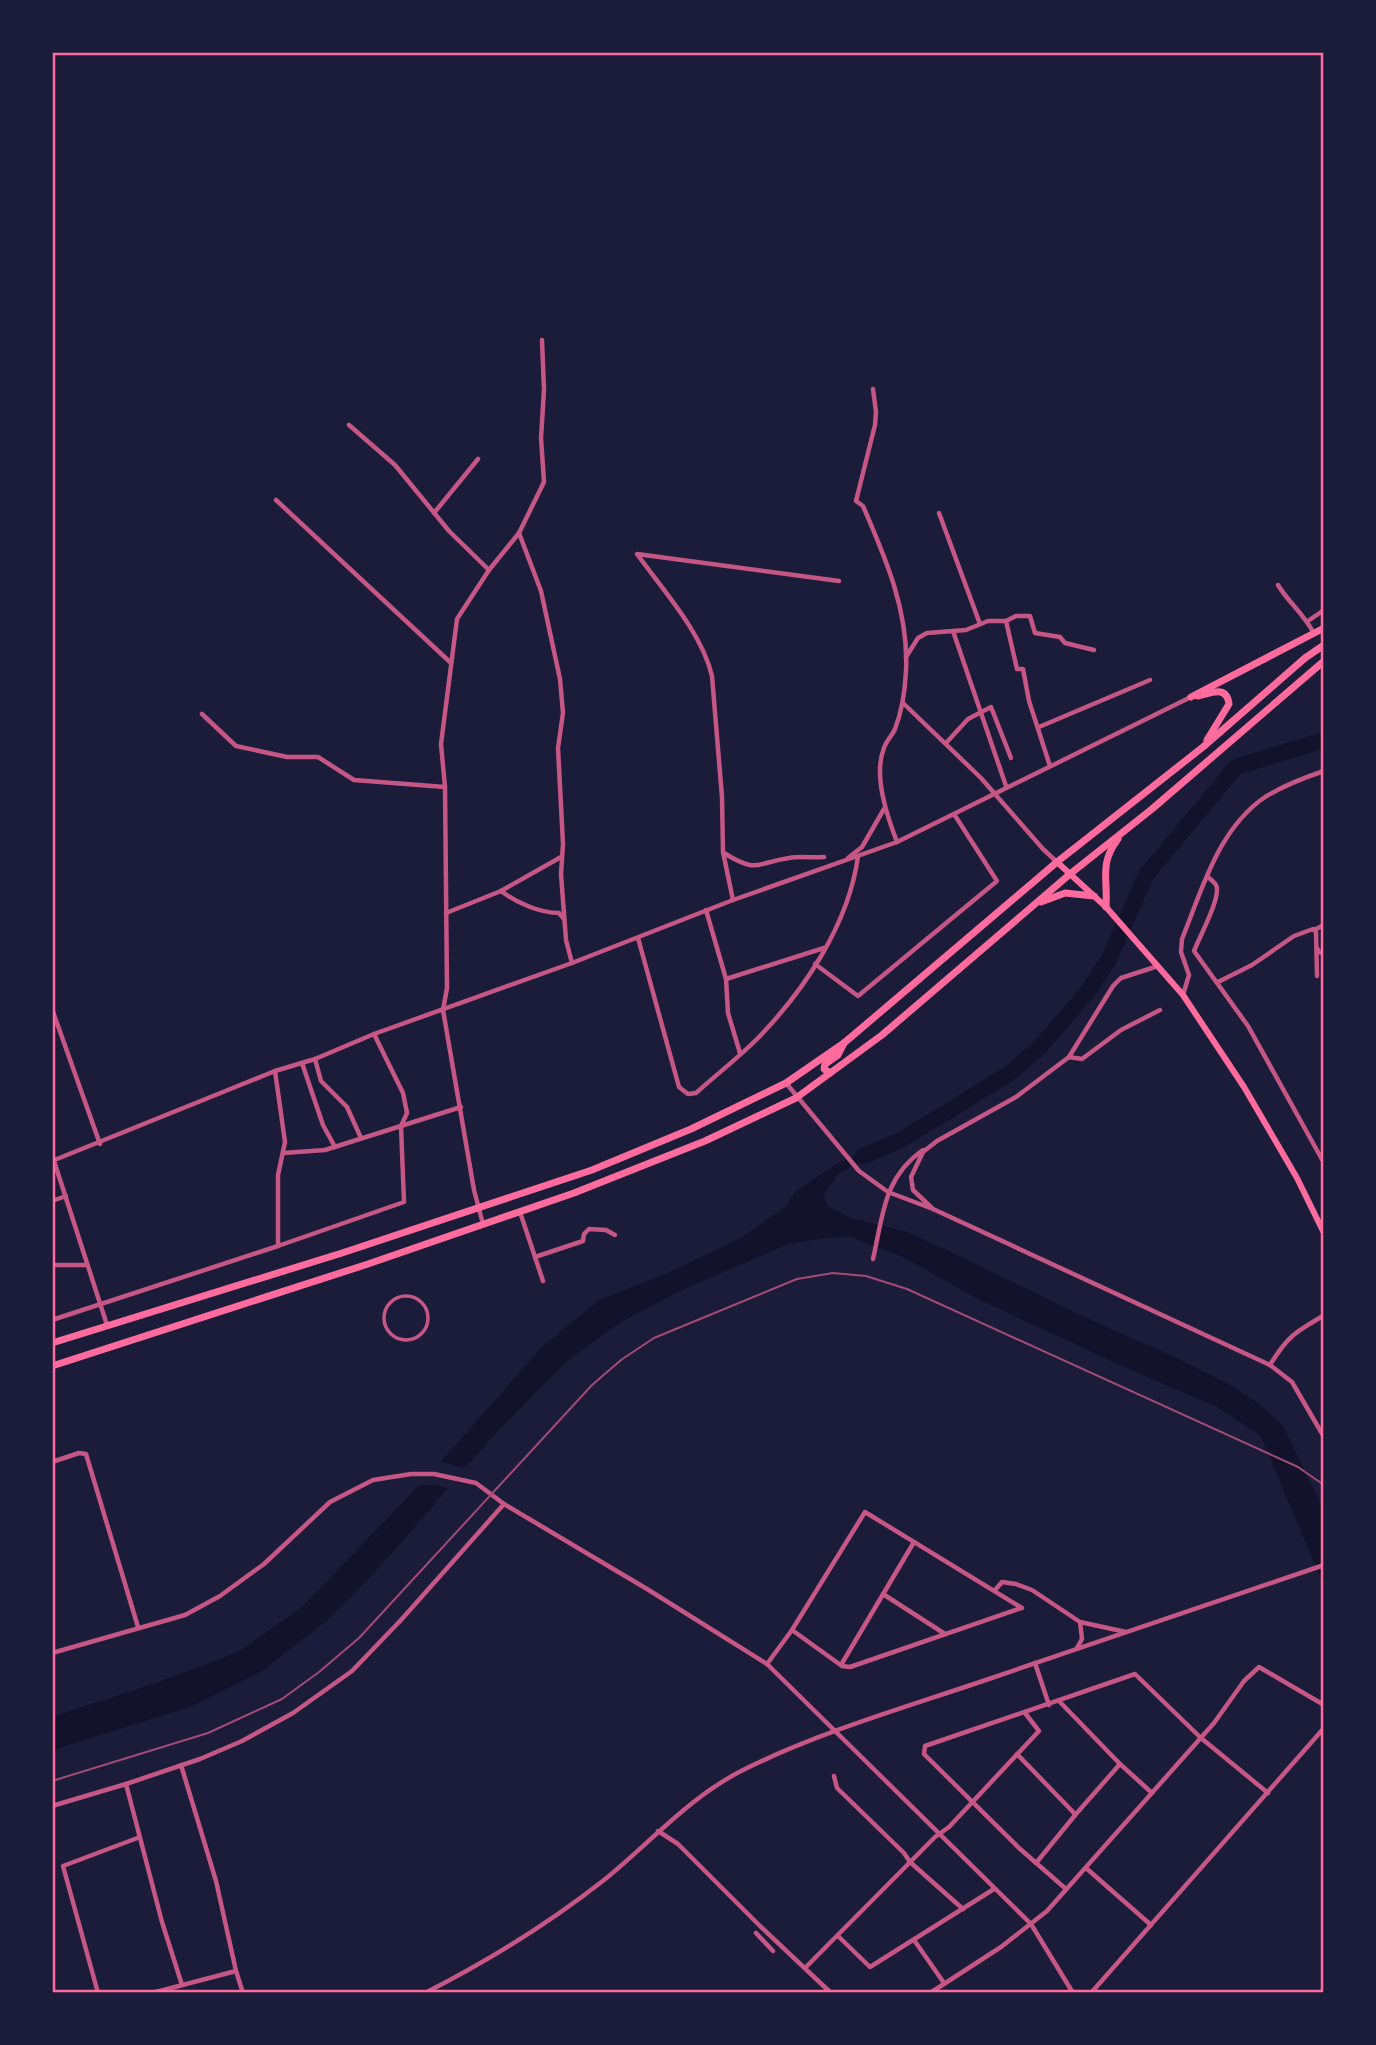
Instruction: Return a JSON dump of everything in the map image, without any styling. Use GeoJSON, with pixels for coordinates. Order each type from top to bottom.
{"type":"FeatureCollection","features":[{"type":"Feature","properties":{"kind":"main road"},"geometry":{"type":"LineString","coordinates":[[1191,696],[1324,628]]}},
{"type":"Feature","properties":{"kind":"main road"},"geometry":{"type":"LineString","coordinates":[[52,1343],[342,1253],[613,1161],[691,1129],[786,1083],[844,1044],[1057,862],[1203,747],[1324,645]]}},
{"type":"Feature","properties":{"kind":"main road"},"geometry":{"type":"LineString","coordinates":[[52,1366],[368,1264],[575,1193],[698,1143],[796,1098],[882,1035],[1324,661]]}},
{"type":"Feature","properties":{"kind":"main road"},"geometry":{"type":"LineString","coordinates":[[1191,696],[1218,691],[1226,694],[1229,699],[1229,704],[1203,747]]}},
{"type":"Feature","properties":{"kind":"main road"},"geometry":{"type":"LineString","coordinates":[[1107,907],[1104,868],[1107,855],[1125,830]]}},
{"type":"Feature","properties":{"kind":"main road"},"geometry":{"type":"LineString","coordinates":[[1057,862],[1107,907],[1184,995],[1244,1087],[1297,1178],[1324,1233]]}},
{"type":"Feature","properties":{"kind":"main road"},"geometry":{"type":"LineString","coordinates":[[1031,907],[1065,893],[1094,896]]}},
{"type":"Feature","properties":{"kind":"main road"},"geometry":{"type":"LineString","coordinates":[[830,1073],[824,1069],[825,1064],[838,1055],[844,1044]]}},
{"type":"Feature","properties":{"kind":"street"},"geometry":{"type":"LineString","coordinates":[[484,1225],[478,1208],[443,1010],[447,988],[441,744],[457,619],[489,570],[519,534],[544,482],[541,438],[544,390],[542,340]]}},
{"type":"Feature","properties":{"kind":"street"},"geometry":{"type":"LineString","coordinates":[[873,389],[875,425],[856,501],[863,506],[868,517],[902,607],[906,657],[903,703],[894,731],[884,747],[881,778],[885,808],[897,842]]}},
{"type":"Feature","properties":{"kind":"street"},"geometry":{"type":"LineString","coordinates":[[349,425],[396,465],[434,513],[489,570]]}},
{"type":"Feature","properties":{"kind":"street"},"geometry":{"type":"LineString","coordinates":[[434,513],[478,459]]}},
{"type":"Feature","properties":{"kind":"street"},"geometry":{"type":"LineString","coordinates":[[276,500],[452,664]]}},
{"type":"Feature","properties":{"kind":"street"},"geometry":{"type":"LineString","coordinates":[[939,513],[980,624]]}},
{"type":"Feature","properties":{"kind":"street"},"geometry":{"type":"LineString","coordinates":[[519,534],[541,591],[560,679],[563,713],[558,748],[563,844],[561,858],[564,919],[572,963]]}},
{"type":"Feature","properties":{"kind":"street"},"geometry":{"type":"LineString","coordinates":[[733,900],[723,852],[722,797],[712,676],[708,660],[638,554],[839,580]]}},
{"type":"Feature","properties":{"kind":"street"},"geometry":{"type":"LineString","coordinates":[[1278,585],[1308,621],[1313,632]]}},
{"type":"Feature","properties":{"kind":"street"},"geometry":{"type":"LineString","coordinates":[[1308,621],[1324,610]]}},
{"type":"Feature","properties":{"kind":"street"},"geometry":{"type":"LineString","coordinates":[[906,657],[918,638],[927,633],[966,630],[988,621],[1006,621],[1016,616],[1030,616],[1035,633],[1060,637],[1065,643],[1094,650]]}},
{"type":"Feature","properties":{"kind":"street"},"geometry":{"type":"LineString","coordinates":[[1006,621],[1013,661],[1017,669],[1023,668],[1029,701],[1050,766]]}},
{"type":"Feature","properties":{"kind":"street"},"geometry":{"type":"LineString","coordinates":[[953,631],[1006,786]]}},
{"type":"Feature","properties":{"kind":"street"},"geometry":{"type":"LineString","coordinates":[[1039,727],[1150,680]]}},
{"type":"Feature","properties":{"kind":"street"},"geometry":{"type":"LineString","coordinates":[[107,1325],[53,1161],[275,1071],[315,1059],[374,1034],[572,963],[706,910],[897,842],[1191,696]]}},
{"type":"Feature","properties":{"kind":"street"},"geometry":{"type":"LineString","coordinates":[[903,703],[946,743],[1057,862]]}},
{"type":"Feature","properties":{"kind":"street"},"geometry":{"type":"LineString","coordinates":[[946,743],[968,719],[992,707],[1011,758]]}},
{"type":"Feature","properties":{"kind":"street"},"geometry":{"type":"LineString","coordinates":[[202,714],[236,746],[287,757],[318,757],[354,780],[444,787]]}},
{"type":"Feature","properties":{"kind":"street"},"geometry":{"type":"LineString","coordinates":[[1184,995],[1189,975],[1181,952],[1182,939],[1233,827],[1248,811],[1280,788],[1324,771]]}},
{"type":"Feature","properties":{"kind":"street"},"geometry":{"type":"LineString","coordinates":[[846,860],[862,847],[885,808]]}},
{"type":"Feature","properties":{"kind":"street"},"geometry":{"type":"LineString","coordinates":[[815,964],[858,996],[997,881],[954,814]]}},
{"type":"Feature","properties":{"kind":"street"},"geometry":{"type":"LineString","coordinates":[[723,852],[737,861],[755,867],[790,858],[824,857]]}},
{"type":"Feature","properties":{"kind":"street"},"geometry":{"type":"LineString","coordinates":[[638,938],[681,1090],[688,1094],[696,1093],[757,1039],[799,988],[824,948],[852,885],[859,856]]}},
{"type":"Feature","properties":{"kind":"street"},"geometry":{"type":"LineString","coordinates":[[446,913],[501,891],[561,858]]}},
{"type":"Feature","properties":{"kind":"street"},"geometry":{"type":"LineString","coordinates":[[1208,877],[1216,884],[1217,889],[1214,904],[1194,951],[1248,1026],[1324,1163]]}},
{"type":"Feature","properties":{"kind":"street"},"geometry":{"type":"LineString","coordinates":[[501,891],[513,900],[550,913],[559,913],[564,919]]}},
{"type":"Feature","properties":{"kind":"street"},"geometry":{"type":"LineString","coordinates":[[706,910],[726,979],[728,1013],[740,1053]]}},
{"type":"Feature","properties":{"kind":"street"},"geometry":{"type":"LineString","coordinates":[[1218,982],[1252,965],[1294,936],[1324,925]]}},
{"type":"Feature","properties":{"kind":"street"},"geometry":{"type":"LineString","coordinates":[[1314,930],[1317,976]]}},
{"type":"Feature","properties":{"kind":"street"},"geometry":{"type":"LineString","coordinates":[[1316,947],[1319,953],[1324,954]]}},
{"type":"Feature","properties":{"kind":"street"},"geometry":{"type":"LineString","coordinates":[[726,979],[824,948]]}},
{"type":"Feature","properties":{"kind":"street"},"geometry":{"type":"LineString","coordinates":[[873,1259],[888,1192],[914,1157],[937,1141],[1016,1097],[1069,1057],[1113,986],[1121,978],[1158,966]]}},
{"type":"Feature","properties":{"kind":"street"},"geometry":{"type":"LineString","coordinates":[[52,1009],[100,1144]]}},
{"type":"Feature","properties":{"kind":"street"},"geometry":{"type":"LineString","coordinates":[[1069,1057],[1082,1059],[1121,1030],[1160,1010]]}},
{"type":"Feature","properties":{"kind":"street"},"geometry":{"type":"LineString","coordinates":[[52,1320],[404,1202],[401,1126],[407,1113],[403,1093],[374,1034]]}},
{"type":"Feature","properties":{"kind":"street"},"geometry":{"type":"LineString","coordinates":[[315,1059],[321,1081],[347,1107],[361,1138]]}},
{"type":"Feature","properties":{"kind":"street"},"geometry":{"type":"LineString","coordinates":[[302,1063],[323,1125],[335,1147]]}},
{"type":"Feature","properties":{"kind":"street"},"geometry":{"type":"LineString","coordinates":[[275,1071],[285,1128],[278,1175],[278,1246]]}},
{"type":"Feature","properties":{"kind":"street"},"geometry":{"type":"LineString","coordinates":[[786,1083],[859,1171],[888,1192],[933,1209],[1270,1365],[1292,1382],[1324,1437]]}},
{"type":"Feature","properties":{"kind":"street"},"geometry":{"type":"LineString","coordinates":[[283,1153],[304,1153],[335,1147],[461,1107]]}},
{"type":"Feature","properties":{"kind":"street"},"geometry":{"type":"LineString","coordinates":[[933,1209],[913,1190],[911,1177],[923,1152],[937,1141]]}},
{"type":"Feature","properties":{"kind":"street"},"geometry":{"type":"LineString","coordinates":[[52,1201],[66,1196]]}},
{"type":"Feature","properties":{"kind":"street"},"geometry":{"type":"LineString","coordinates":[[520,1212],[543,1281]]}},
{"type":"Feature","properties":{"kind":"street"},"geometry":{"type":"LineString","coordinates":[[535,1257],[583,1241],[584,1234],[589,1229],[606,1230],[615,1235]]}},
{"type":"Feature","properties":{"kind":"street"},"geometry":{"type":"LineString","coordinates":[[53,1264],[87,1265]]}},
{"type":"Feature","properties":{"kind":"street"},"geometry":{"type":"LineString","coordinates":[[410,1296],[425,1307],[428,1321],[425,1330],[418,1337],[399,1339],[387,1330],[385,1310],[395,1299],[410,1296]]}},
{"type":"Feature","properties":{"kind":"street"},"geometry":{"type":"LineString","coordinates":[[1270,1365],[1288,1338],[1324,1316]]}},
{"type":"Feature","properties":{"kind":"street"},"geometry":{"type":"LineString","coordinates":[[52,1462],[79,1453],[86,1454],[138,1627]]}},
{"type":"Feature","properties":{"kind":"street"},"geometry":{"type":"LineString","coordinates":[[52,1653],[185,1615],[220,1596],[264,1564],[330,1502],[373,1480],[411,1474],[433,1474],[475,1483],[504,1504],[647,1588],[767,1664],[1031,1924],[1073,1993]]}},
{"type":"Feature","properties":{"kind":"street"},"geometry":{"type":"LineString","coordinates":[[52,1806],[200,1759],[274,1724],[352,1671],[504,1504]]}},
{"type":"Feature","properties":{"kind":"street"},"geometry":{"type":"LineString","coordinates":[[767,1664],[792,1630],[865,1512],[1022,1608],[850,1667],[841,1665],[792,1630]]}},
{"type":"Feature","properties":{"kind":"street"},"geometry":{"type":"LineString","coordinates":[[841,1665],[914,1542]]}},
{"type":"Feature","properties":{"kind":"street"},"geometry":{"type":"LineString","coordinates":[[425,1993],[510,1946],[559,1913],[605,1879],[658,1831],[713,1787],[746,1769],[836,1731],[1324,1565]]}},
{"type":"Feature","properties":{"kind":"street"},"geometry":{"type":"LineString","coordinates":[[995,1590],[1002,1582],[1016,1584],[1032,1590],[1080,1622],[1127,1632]]}},
{"type":"Feature","properties":{"kind":"street"},"geometry":{"type":"LineString","coordinates":[[883,1594],[946,1635]]}},
{"type":"Feature","properties":{"kind":"street"},"geometry":{"type":"LineString","coordinates":[[1076,1649],[1082,1639],[1080,1622]]}},
{"type":"Feature","properties":{"kind":"street"},"geometry":{"type":"LineString","coordinates":[[1035,1663],[1049,1704]]}},
{"type":"Feature","properties":{"kind":"street"},"geometry":{"type":"LineString","coordinates":[[930,1993],[1047,1911],[1201,1738],[1244,1681],[1259,1667],[1324,1704]]}},
{"type":"Feature","properties":{"kind":"street"},"geometry":{"type":"LineString","coordinates":[[1066,1889],[924,1754],[925,1746],[1135,1674],[1201,1738],[1268,1793]]}},
{"type":"Feature","properties":{"kind":"street"},"geometry":{"type":"LineString","coordinates":[[1059,1701],[1152,1793]]}},
{"type":"Feature","properties":{"kind":"street"},"geometry":{"type":"LineString","coordinates":[[805,1968],[949,1826],[1038,1731],[1025,1713]]}},
{"type":"Feature","properties":{"kind":"street"},"geometry":{"type":"LineString","coordinates":[[1091,1993],[1324,1728]]}},
{"type":"Feature","properties":{"kind":"street"},"geometry":{"type":"LineString","coordinates":[[1017,1754],[1076,1814]]}},
{"type":"Feature","properties":{"kind":"street"},"geometry":{"type":"LineString","coordinates":[[1036,1863],[1120,1764]]}},
{"type":"Feature","properties":{"kind":"street"},"geometry":{"type":"LineString","coordinates":[[181,1765],[216,1881],[243,1993]]}},
{"type":"Feature","properties":{"kind":"street"},"geometry":{"type":"LineString","coordinates":[[834,1776],[837,1788],[910,1862],[963,1909]]}},
{"type":"Feature","properties":{"kind":"street"},"geometry":{"type":"LineString","coordinates":[[126,1784],[162,1922],[182,1985]]}},
{"type":"Feature","properties":{"kind":"street"},"geometry":{"type":"LineString","coordinates":[[658,1831],[678,1844],[831,1993]]}},
{"type":"Feature","properties":{"kind":"street"},"geometry":{"type":"LineString","coordinates":[[98,1993],[63,1866],[140,1837]]}},
{"type":"Feature","properties":{"kind":"street"},"geometry":{"type":"LineString","coordinates":[[1086,1868],[1152,1925]]}},
{"type":"Feature","properties":{"kind":"street"},"geometry":{"type":"LineString","coordinates":[[838,1936],[870,1967],[994,1889]]}},
{"type":"Feature","properties":{"kind":"street"},"geometry":{"type":"LineString","coordinates":[[757,1933],[774,1951]]}},
{"type":"Feature","properties":{"kind":"street"},"geometry":{"type":"LineString","coordinates":[[914,1940],[944,1983]]}},
{"type":"Feature","properties":{"kind":"street"},"geometry":{"type":"LineString","coordinates":[[152,1993],[236,1971]]}},
{"type":"Feature","properties":{"kind":"shaded area"},"geometry":{"type":"Polygon","coordinates":[[[882,1144],[884,1150],[839,1173],[824,1194],[827,1206],[850,1218],[907,1232],[1086,1318],[1177,1358],[1227,1383],[1259,1404],[1282,1424],[1323,1509],[1323,1584],[1261,1436],[1217,1407],[980,1300],[903,1257],[851,1237],[824,1238],[788,1244],[682,1290],[621,1322],[567,1361],[495,1434],[386,1560],[330,1618],[262,1671],[192,1706],[53,1750],[52,1717],[156,1683],[238,1652],[301,1608],[429,1475],[542,1347],[599,1300],[668,1273],[741,1238],[785,1207],[795,1192],[835,1165],[882,1144]]]}},
{"type":"Feature","properties":{"kind":"pier"},"geometry":{"type":"Polygon","coordinates":[[[437,1461],[471,1469],[454,1489],[415,1485],[437,1461]]]}},
{"type":"Feature","properties":{"kind":"waterway"},"geometry":{"type":"LineString","coordinates":[[863,1156],[899,1141],[955,1107],[1010,1073],[1040,1047],[1086,994],[1109,959],[1146,875],[1236,767],[1324,740]]}},
{"type":"Feature","properties":{"kind":"tram line"},"geometry":{"type":"LineString","coordinates":[[52,1781],[208,1733],[282,1699],[359,1638],[592,1385],[621,1360],[654,1338],[797,1279],[833,1273],[866,1276],[907,1289],[1298,1467],[1324,1485]]}}]}
